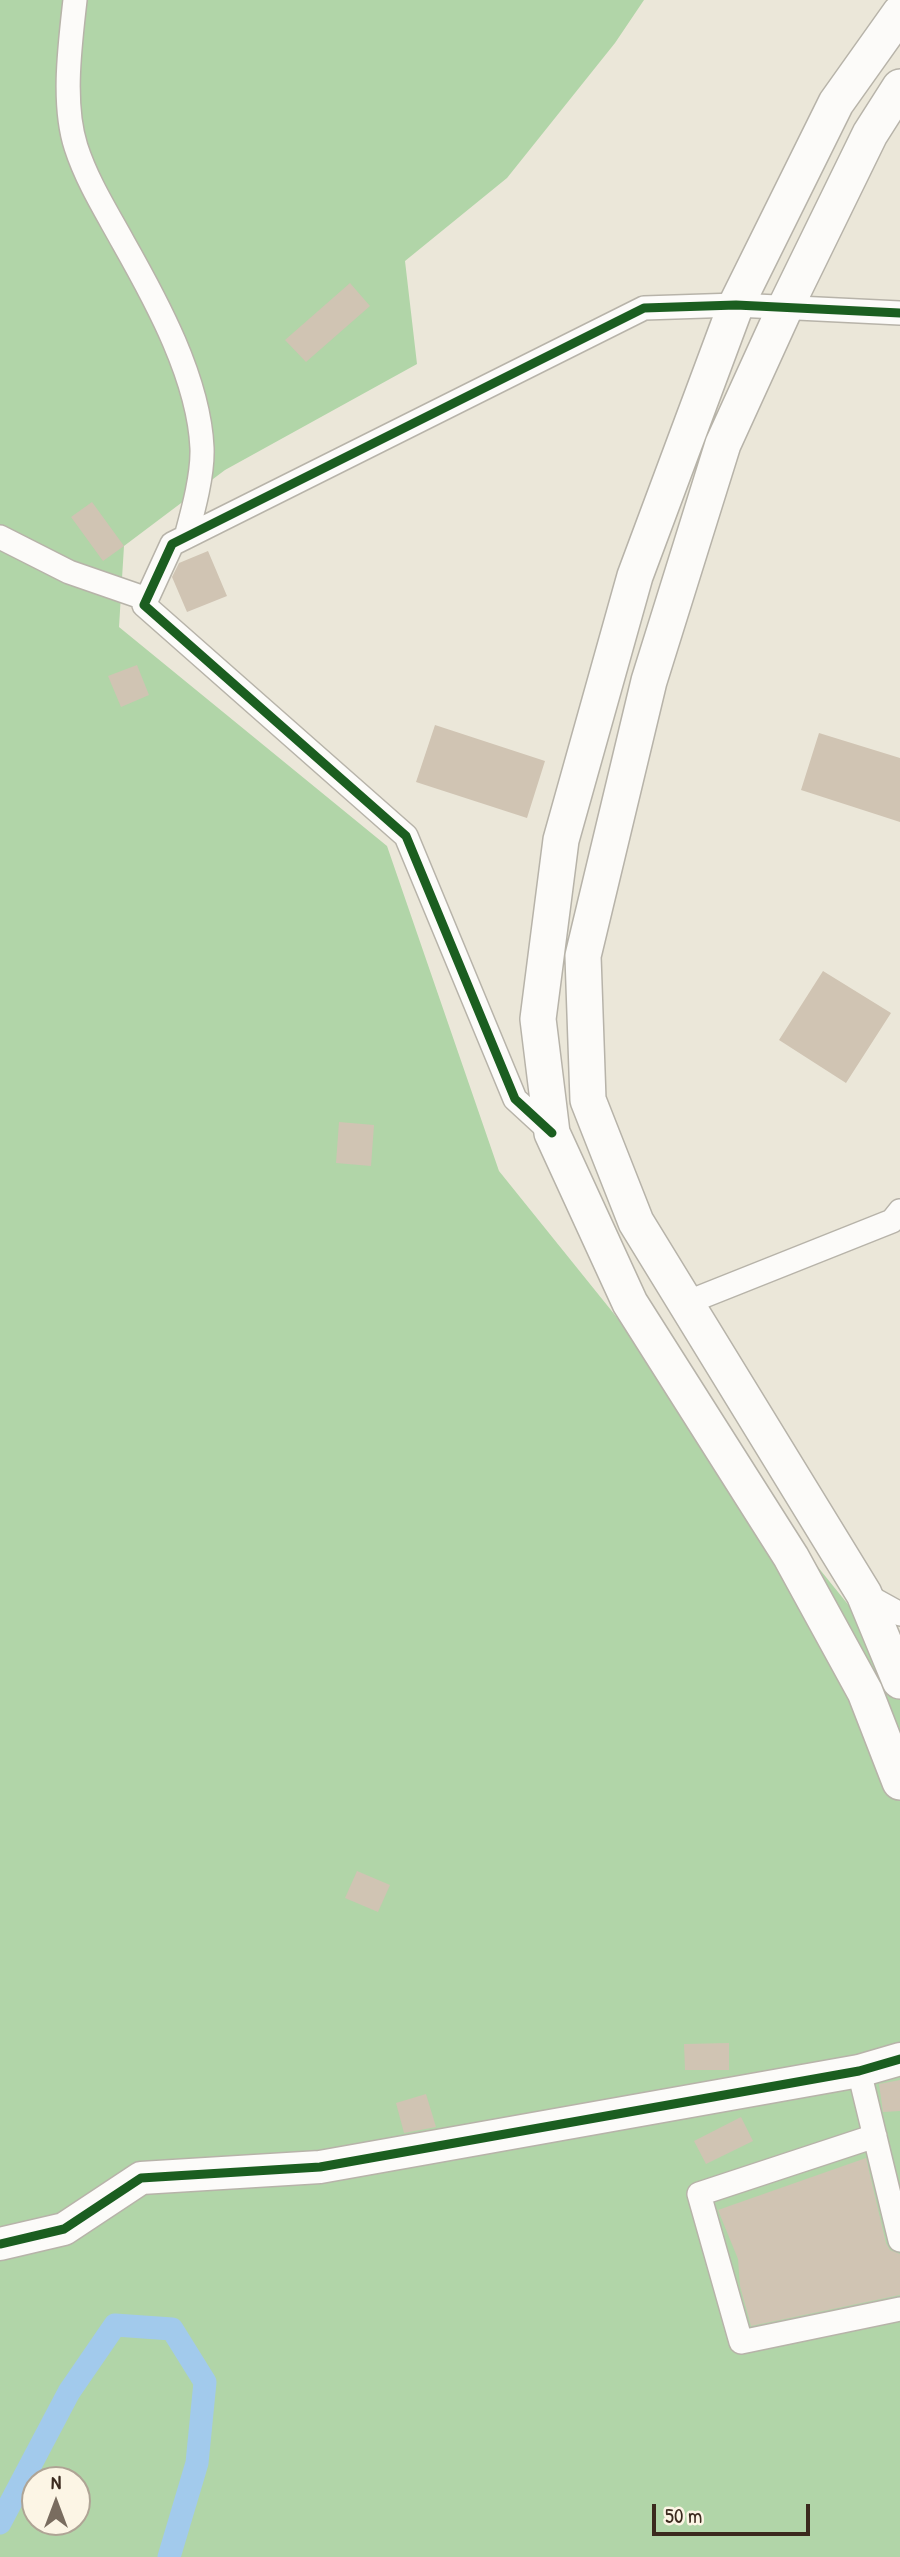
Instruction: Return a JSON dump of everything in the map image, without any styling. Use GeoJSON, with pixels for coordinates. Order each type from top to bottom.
{"type":"FeatureCollection","features":[{"type":"Feature","properties":{"kind":"main road"},"geometry":{"type":"LineString","coordinates":[[900,13],[836,103],[736,305],[635,576],[561,840],[538,1019],[552,1133],[630,1303],[791,1556],[865,1692],[900,1782]]}},
{"type":"Feature","properties":{"kind":"main road"},"geometry":{"type":"LineString","coordinates":[[900,87],[870,134],[785,308],[723,444],[649,681],[583,956],[589,1100],[636,1222],[864,1594],[900,1681]]}},
{"type":"Feature","properties":{"kind":"street"},"geometry":{"type":"LineString","coordinates":[[75,0],[69,118],[76,147],[95,192],[157,303],[197,407],[202,450],[194,508],[186,537]]}},
{"type":"Feature","properties":{"kind":"street"},"geometry":{"type":"LineString","coordinates":[[552,1133],[515,1099],[406,836],[144,605],[172,544],[644,308],[736,305],[900,313]]}},
{"type":"Feature","properties":{"kind":"street"},"geometry":{"type":"LineString","coordinates":[[0,537],[69,572],[147,599]]}},
{"type":"Feature","properties":{"kind":"street"},"geometry":{"type":"LineString","coordinates":[[686,1303],[897,1219]]}},
{"type":"Feature","properties":{"kind":"street"},"geometry":{"type":"LineString","coordinates":[[864,1594],[900,1614]]}},
{"type":"Feature","properties":{"kind":"street"},"geometry":{"type":"LineString","coordinates":[[0,2245],[64,2229],[141,2178],[320,2166],[859,2071],[900,2059]]}},
{"type":"Feature","properties":{"kind":"street"},"geometry":{"type":"LineString","coordinates":[[859,2071],[900,2240]]}},
{"type":"Feature","properties":{"kind":"street"},"geometry":{"type":"LineString","coordinates":[[875,2136],[699,2194],[741,2342],[900,2309]]}},
{"type":"Feature","properties":{"kind":"green space"},"geometry":{"type":"Polygon","coordinates":[[[0,0],[644,0],[615,43],[507,178],[405,261],[417,364],[225,470],[124,546],[119,627],[387,846],[499,1171],[900,1669],[900,2557],[0,2557],[0,0]]]}},
{"type":"Feature","properties":{"kind":"building"},"geometry":{"type":"Polygon","coordinates":[[[350,283],[370,306],[306,362],[285,340],[350,283]]]}},
{"type":"Feature","properties":{"kind":"building"},"geometry":{"type":"Polygon","coordinates":[[[92,502],[124,546],[103,561],[71,517],[92,502]]]}},
{"type":"Feature","properties":{"kind":"building"},"geometry":{"type":"Polygon","coordinates":[[[208,551],[227,596],[187,612],[172,577],[179,563],[208,551]]]}},
{"type":"Feature","properties":{"kind":"building"},"geometry":{"type":"Polygon","coordinates":[[[137,665],[149,695],[121,707],[108,676],[137,665]]]}},
{"type":"Feature","properties":{"kind":"building"},"geometry":{"type":"Polygon","coordinates":[[[435,725],[545,761],[527,818],[416,782],[435,725]]]}},
{"type":"Feature","properties":{"kind":"building"},"geometry":{"type":"Polygon","coordinates":[[[819,733],[900,758],[900,822],[801,790],[819,733]]]}},
{"type":"Feature","properties":{"kind":"building"},"geometry":{"type":"Polygon","coordinates":[[[823,971],[891,1013],[846,1083],[779,1040],[823,971]]]}},
{"type":"Feature","properties":{"kind":"building"},"geometry":{"type":"Polygon","coordinates":[[[339,1122],[374,1125],[371,1166],[336,1163],[339,1122]]]}},
{"type":"Feature","properties":{"kind":"building"},"geometry":{"type":"Polygon","coordinates":[[[357,1871],[390,1885],[378,1912],[345,1898],[357,1871]]]}},
{"type":"Feature","properties":{"kind":"building"},"geometry":{"type":"Polygon","coordinates":[[[729,2043],[729,2070],[685,2070],[684,2044],[729,2043]]]}},
{"type":"Feature","properties":{"kind":"building"},"geometry":{"type":"Polygon","coordinates":[[[900,2080],[900,2111],[883,2112],[879,2084],[900,2080]]]}},
{"type":"Feature","properties":{"kind":"building"},"geometry":{"type":"Polygon","coordinates":[[[426,2094],[436,2127],[404,2133],[396,2103],[426,2094]]]}},
{"type":"Feature","properties":{"kind":"building"},"geometry":{"type":"Polygon","coordinates":[[[741,2117],[753,2141],[706,2164],[694,2141],[741,2117]]]}},
{"type":"Feature","properties":{"kind":"building"},"geometry":{"type":"Polygon","coordinates":[[[866,2158],[886,2243],[890,2250],[900,2254],[900,2295],[751,2326],[740,2286],[738,2259],[718,2210],[866,2158]]]}},
{"type":"Feature","properties":{"kind":"waterway"},"geometry":{"type":"LineString","coordinates":[[0,2523],[69,2392],[115,2325],[172,2329],[205,2382],[197,2463],[169,2557]]}},
{"type":"Feature","properties":{"kind":"cycle path"},"geometry":{"type":"LineString","coordinates":[[552,1133],[515,1099],[406,836],[144,605],[172,544],[644,308],[736,305],[900,313]]}},
{"type":"Feature","properties":{"kind":"cycle path"},"geometry":{"type":"LineString","coordinates":[[0,2244],[64,2229],[141,2178],[320,2167],[859,2071],[900,2059]]}}]}
